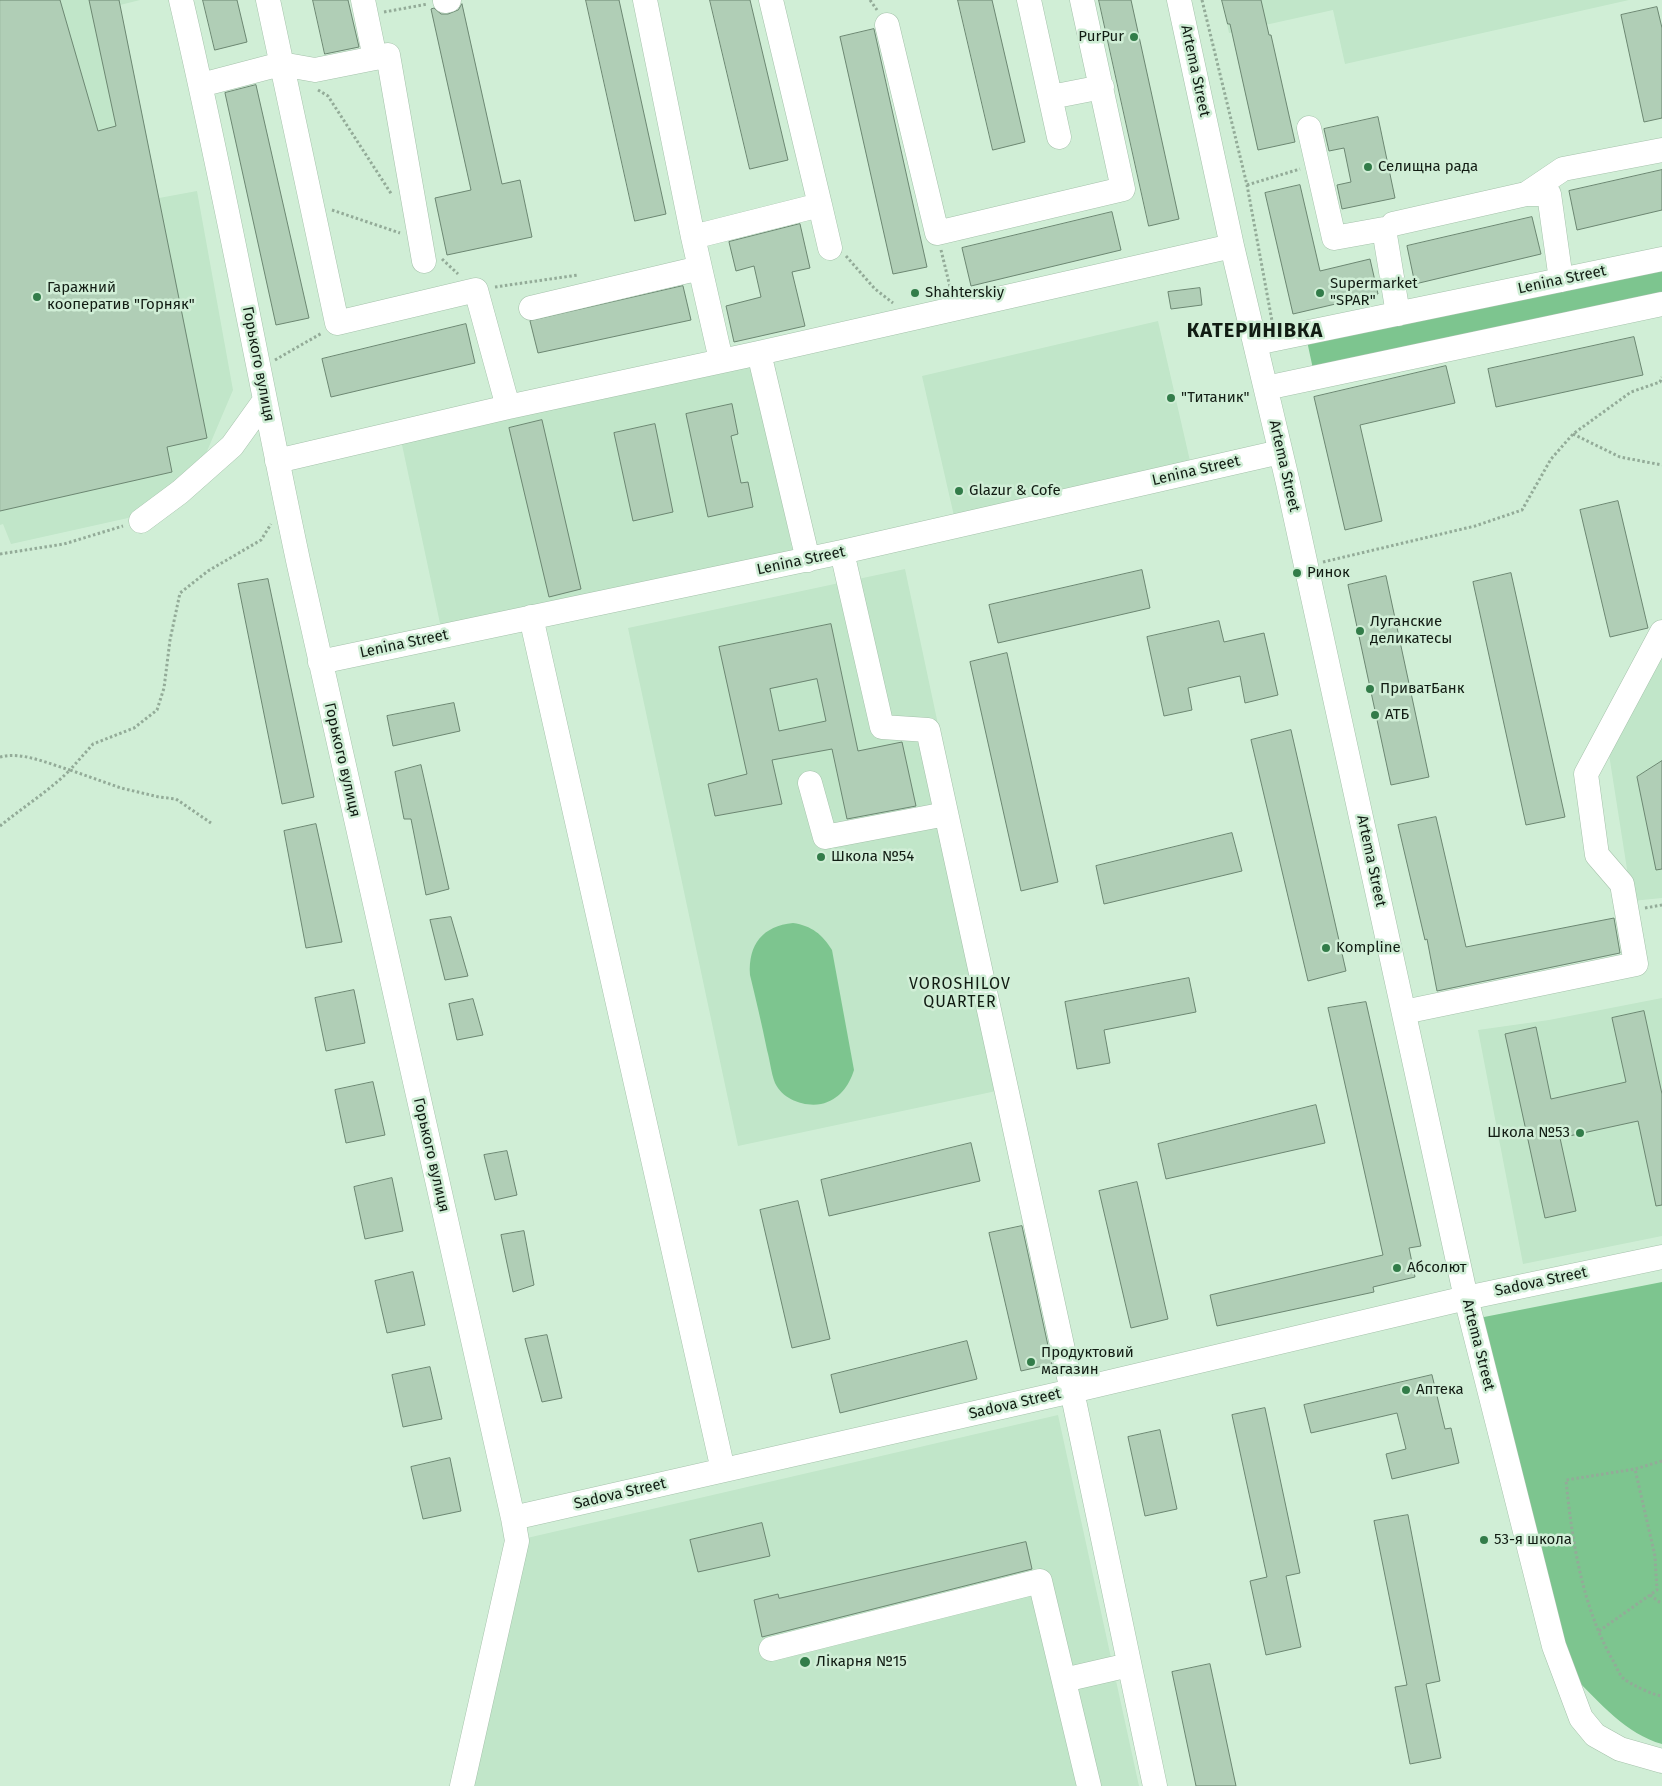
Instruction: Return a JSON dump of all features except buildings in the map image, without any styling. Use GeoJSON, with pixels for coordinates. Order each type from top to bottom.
{"type":"FeatureCollection","features":[{"type":"Feature","properties":{"kind":"street","name":"Горького вулиця"},"geometry":{"type":"LineString","coordinates":[[181,0],[201,85],[277,461],[320,662],[517,1541],[462,1786]]}},
{"type":"Feature","properties":{"kind":"street"},"geometry":{"type":"LineString","coordinates":[[268,0],[337,323],[476,290],[508,407]]}},
{"type":"Feature","properties":{"kind":"street"},"geometry":{"type":"LineString","coordinates":[[645,0],[693,237],[721,360]]}},
{"type":"Feature","properties":{"kind":"street"},"geometry":{"type":"LineString","coordinates":[[771,0],[828,240]]}},
{"type":"Feature","properties":{"kind":"street"},"geometry":{"type":"LineString","coordinates":[[1029,0],[1059,137]]}},
{"type":"Feature","properties":{"kind":"street"},"geometry":{"type":"LineString","coordinates":[[887,25],[937,233],[1123,189],[1082,0]]}},
{"type":"Feature","properties":{"kind":"street","name":"Artema Street"},"geometry":{"type":"LineString","coordinates":[[1179,0],[1232,246],[1266,341],[1266,388],[1466,1298],[1554,1646],[1581,1718],[1595,1735],[1620,1749],[1662,1761]]}},
{"type":"Feature","properties":{"kind":"street"},"geometry":{"type":"LineString","coordinates":[[365,8],[375,58]]}},
{"type":"Feature","properties":{"kind":"street"},"geometry":{"type":"LineString","coordinates":[[201,85],[281,64],[315,70],[388,55],[424,261]]}},
{"type":"Feature","properties":{"kind":"street"},"geometry":{"type":"LineString","coordinates":[[1051,97],[1102,87]]}},
{"type":"Feature","properties":{"kind":"street"},"geometry":{"type":"LineString","coordinates":[[1309,128],[1334,238],[1384,229],[1398,314]]}},
{"type":"Feature","properties":{"kind":"street"},"geometry":{"type":"LineString","coordinates":[[1526,194],[1563,169],[1662,150]]}},
{"type":"Feature","properties":{"kind":"street"},"geometry":{"type":"LineString","coordinates":[[1393,224],[1526,194],[1549,194],[1561,280]]}},
{"type":"Feature","properties":{"kind":"street"},"geometry":{"type":"LineString","coordinates":[[693,237],[820,206]]}},
{"type":"Feature","properties":{"kind":"street"},"geometry":{"type":"LineString","coordinates":[[277,461],[508,407],[759,353],[1232,246]]}},
{"type":"Feature","properties":{"kind":"street","name":"Lenina Street"},"geometry":{"type":"LineString","coordinates":[[1266,341],[1662,259]]}},
{"type":"Feature","properties":{"kind":"street"},"geometry":{"type":"LineString","coordinates":[[530,308],[700,268]]}},
{"type":"Feature","properties":{"kind":"street"},"geometry":{"type":"LineString","coordinates":[[1266,388],[1662,304]]}},
{"type":"Feature","properties":{"kind":"street"},"geometry":{"type":"LineString","coordinates":[[759,353],[808,560]]}},
{"type":"Feature","properties":{"kind":"street"},"geometry":{"type":"LineString","coordinates":[[142,521],[180,492],[232,446],[265,400]]}},
{"type":"Feature","properties":{"kind":"street","name":"Lenina Street"},"geometry":{"type":"LineString","coordinates":[[320,662],[808,560],[1280,452]]}},
{"type":"Feature","properties":{"kind":"street"},"geometry":{"type":"LineString","coordinates":[[842,552],[882,727],[928,730],[1072,1391],[1154,1786]]}},
{"type":"Feature","properties":{"kind":"street"},"geometry":{"type":"LineString","coordinates":[[531,618],[723,1470]]}},
{"type":"Feature","properties":{"kind":"street"},"geometry":{"type":"LineString","coordinates":[[1404,1012],[1636,964],[1622,884],[1597,855],[1586,774],[1662,632]]}},
{"type":"Feature","properties":{"kind":"street"},"geometry":{"type":"LineString","coordinates":[[810,783],[825,837],[946,814]]}},
{"type":"Feature","properties":{"kind":"street","name":"Sadova Street"},"geometry":{"type":"LineString","coordinates":[[513,1518],[1072,1391],[1466,1298],[1662,1257]]}},
{"type":"Feature","properties":{"kind":"street"},"geometry":{"type":"LineString","coordinates":[[771,1649],[1040,1581],[1089,1786]]}},
{"type":"Feature","properties":{"kind":"street"},"geometry":{"type":"LineString","coordinates":[[1064,1680],[1129,1665]]}},
{"type":"Feature","properties":{"kind":"path"},"geometry":{"type":"LineString","coordinates":[[1202,0],[1247,185],[1266,341]]}},
{"type":"Feature","properties":{"kind":"path"},"geometry":{"type":"LineString","coordinates":[[365,8],[442,1]]}},
{"type":"Feature","properties":{"kind":"path"},"geometry":{"type":"LineString","coordinates":[[312,86],[328,96],[395,200]]}},
{"type":"Feature","properties":{"kind":"path"},"geometry":{"type":"LineString","coordinates":[[1247,185],[1317,164]]}},
{"type":"Feature","properties":{"kind":"path"},"geometry":{"type":"LineString","coordinates":[[937,233],[955,308]]}},
{"type":"Feature","properties":{"kind":"path"},"geometry":{"type":"LineString","coordinates":[[828,240],[875,289],[911,318]]}},
{"type":"Feature","properties":{"kind":"path"},"geometry":{"type":"LineString","coordinates":[[476,290],[583,274]]}},
{"type":"Feature","properties":{"kind":"path"},"geometry":{"type":"LineString","coordinates":[[259,369],[337,323]]}},
{"type":"Feature","properties":{"kind":"path"},"geometry":{"type":"LineString","coordinates":[[1306,565],[1475,526],[1522,510],[1551,459],[1573,434],[1631,392],[1660,382],[1662,377]]}},
{"type":"Feature","properties":{"kind":"path"},"geometry":{"type":"LineString","coordinates":[[1573,434],[1620,457],[1662,465]]}},
{"type":"Feature","properties":{"kind":"path"},"geometry":{"type":"LineString","coordinates":[[0,826],[56,784],[93,744],[134,728],[157,710],[164,688],[170,640],[180,593],[208,571],[261,540],[275,517]]}},
{"type":"Feature","properties":{"kind":"path"},"geometry":{"type":"LineString","coordinates":[[0,554],[64,544],[142,521]]}},
{"type":"Feature","properties":{"kind":"path"},"geometry":{"type":"LineString","coordinates":[[0,757],[26,757],[121,788],[176,799],[211,823]]}},
{"type":"Feature","properties":{"kind":"path"},"geometry":{"type":"LineString","coordinates":[[1662,1461],[1635,1469],[1566,1480],[1570,1522],[1580,1574],[1605,1646],[1623,1678],[1657,1696],[1662,1696]]}},
{"type":"Feature","properties":{"kind":"path"},"geometry":{"type":"LineString","coordinates":[[1599,1631],[1657,1590],[1656,1556],[1635,1469]]}},
{"type":"Feature","properties":{"kind":"path"},"geometry":{"type":"LineString","coordinates":[[1650,1595],[1662,1604]]}},
{"type":"Feature","properties":{"kind":"shaded area"},"geometry":{"type":"Polygon","coordinates":[[[0,0],[140,0],[120,5],[159,198],[197,191],[233,390],[205,456],[137,516],[11,544],[3,524],[0,525],[0,0]]]}},
{"type":"Feature","properties":{"kind":"shaded area"},"geometry":{"type":"Polygon","coordinates":[[[1222,0],[1629,0],[1345,64],[1333,10],[1229,33],[1222,0]]]}},
{"type":"Feature","properties":{"kind":"shaded area"},"geometry":{"type":"Polygon","coordinates":[[[1158,321],[1190,461],[954,516],[922,376],[1158,321]]]}},
{"type":"Feature","properties":{"kind":"shaded area"},"geometry":{"type":"Polygon","coordinates":[[[753,365],[793,553],[441,628],[401,440],[753,365]]]}},
{"type":"Feature","properties":{"kind":"shaded area","name":"Школа №54"},"geometry":{"type":"Polygon","coordinates":[[[905,569],[1015,1087],[738,1146],[628,628],[905,569]]]}},
{"type":"Feature","properties":{"kind":"shaded area"},"geometry":{"type":"Polygon","coordinates":[[[1662,647],[1662,898],[1632,901],[1608,748],[1662,647]]]}},
{"type":"Feature","properties":{"kind":"shaded area","name":"Школа №53"},"geometry":{"type":"Polygon","coordinates":[[[1662,998],[1662,1236],[1523,1264],[1478,1030],[1549,1020],[1662,998]]]}},
{"type":"Feature","properties":{"kind":"shaded area","name":"Лікарня №15"},"geometry":{"type":"Polygon","coordinates":[[[1058,1415],[1139,1786],[470,1786],[527,1538],[1058,1415]]]}},
{"type":"Feature","properties":{"kind":"green space"},"geometry":{"type":"Polygon","coordinates":[[[1662,265],[1662,295],[1313,369],[1307,341],[1662,265]]]}},
{"type":"Feature","properties":{"kind":"green space"},"geometry":{"type":"Polygon","coordinates":[[[793,923],[806,926],[816,932],[832,950],[854,1070],[849,1082],[838,1096],[827,1102],[815,1105],[789,1098],[783,1094],[775,1083],[750,975],[752,954],[759,938],[773,928],[793,923]]]}},
{"type":"Feature","properties":{"kind":"green space"},"geometry":{"type":"Polygon","coordinates":[[[1662,1282],[1662,1744],[1637,1733],[1625,1725],[1574,1677],[1479,1318],[1662,1282]]]}},
{"type":"Feature","properties":{"kind":"place","name":"PurPur"},"geometry":{"type":"Point","coordinates":[1134,37]}},
{"type":"Feature","properties":{"kind":"place","name":"Селищна рада"},"geometry":{"type":"Point","coordinates":[1368,167]}},
{"type":"Feature","properties":{"kind":"place","name":"Shahterskiy"},"geometry":{"type":"Point","coordinates":[915,293]}},
{"type":"Feature","properties":{"kind":"place","name":"Supermarket \"SPAR\""},"geometry":{"type":"Point","coordinates":[1320,293]}},
{"type":"Feature","properties":{"kind":"place","name":"Гаражний кооператив \"Горняк\""},"geometry":{"type":"Point","coordinates":[37,297]}},
{"type":"Feature","properties":{"kind":"place","name":"\"Титаник\""},"geometry":{"type":"Point","coordinates":[1171,398]}},
{"type":"Feature","properties":{"kind":"place","name":"Glazur & Cofe"},"geometry":{"type":"Point","coordinates":[959,491]}},
{"type":"Feature","properties":{"kind":"place","name":"Ринок"},"geometry":{"type":"Point","coordinates":[1297,573]}},
{"type":"Feature","properties":{"kind":"place","name":"Луганские деликатесы"},"geometry":{"type":"Point","coordinates":[1360,631]}},
{"type":"Feature","properties":{"kind":"place","name":"ПриватБанк"},"geometry":{"type":"Point","coordinates":[1370,689]}},
{"type":"Feature","properties":{"kind":"place","name":"АТБ"},"geometry":{"type":"Point","coordinates":[1375,715]}},
{"type":"Feature","properties":{"kind":"place","name":"Школа №54"},"geometry":{"type":"Point","coordinates":[821,857]}},
{"type":"Feature","properties":{"kind":"place","name":"Kompline"},"geometry":{"type":"Point","coordinates":[1326,948]}},
{"type":"Feature","properties":{"kind":"place","name":"Школа №53"},"geometry":{"type":"Point","coordinates":[1580,1133]}},
{"type":"Feature","properties":{"kind":"place","name":"Абсолют"},"geometry":{"type":"Point","coordinates":[1397,1268]}},
{"type":"Feature","properties":{"kind":"place","name":"Продуктовий магазин"},"geometry":{"type":"Point","coordinates":[1031,1362]}},
{"type":"Feature","properties":{"kind":"place","name":"Аптека"},"geometry":{"type":"Point","coordinates":[1406,1390]}},
{"type":"Feature","properties":{"kind":"place","name":"53-я школа"},"geometry":{"type":"Point","coordinates":[1484,1540]}},
{"type":"Feature","properties":{"kind":"place","name":"Лікарня №15"},"geometry":{"type":"Point","coordinates":[805,1662]}},
{"type":"Feature","properties":{"kind":"district","name":"КАТЕРИНІВКА"},"geometry":{"type":"Point","coordinates":[1255,331]}},
{"type":"Feature","properties":{"kind":"district","name":"VOROSHILOV QUARTER"},"geometry":{"type":"Point","coordinates":[960,994]}}]}
